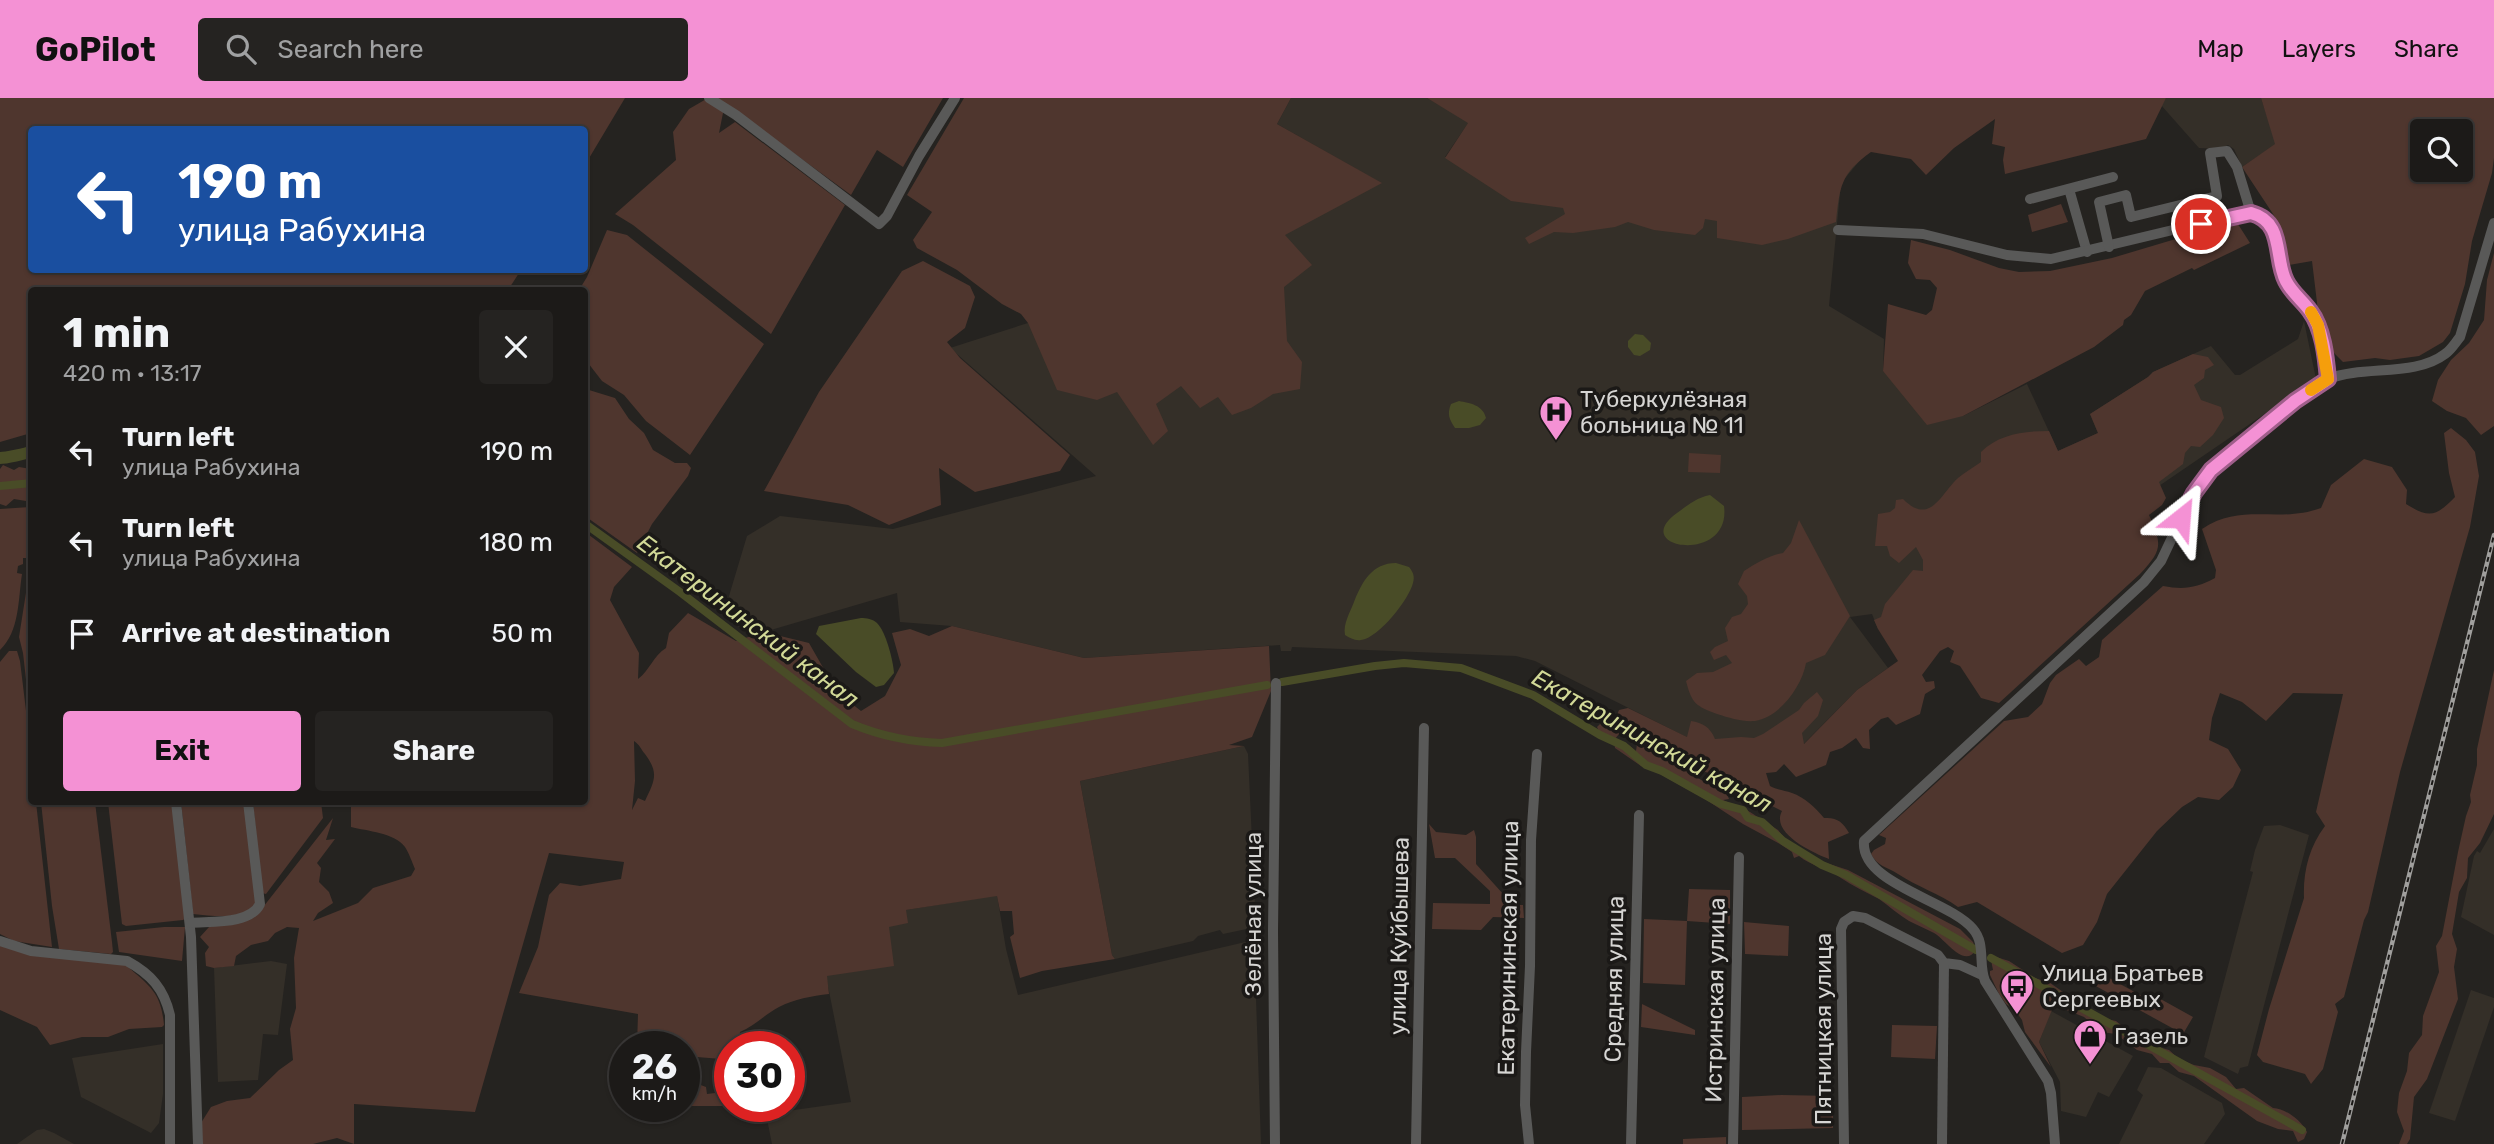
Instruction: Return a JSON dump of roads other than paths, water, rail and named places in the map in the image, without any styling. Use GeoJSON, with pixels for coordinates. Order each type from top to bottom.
{"type":"FeatureCollection","features":[{"type":"Feature","properties":{"kind":"street"},"geometry":{"type":"LineString","coordinates":[[709,98],[736,115],[879,224],[887,216],[919,156],[955,98]]}},
{"type":"Feature","properties":{"kind":"street"},"geometry":{"type":"LineString","coordinates":[[2109,247],[2099,202],[2126,195],[2131,217],[2217,196],[2210,153],[2227,151],[2237,167],[2251,213]]}},
{"type":"Feature","properties":{"kind":"street"},"geometry":{"type":"LineString","coordinates":[[2030,199],[2113,177]]}},
{"type":"Feature","properties":{"kind":"street"},"geometry":{"type":"LineString","coordinates":[[2069,188],[2087,252]]}},
{"type":"Feature","properties":{"kind":"street"},"geometry":{"type":"LineString","coordinates":[[2174,206],[2179,229]]}},
{"type":"Feature","properties":{"kind":"street"},"geometry":{"type":"LineString","coordinates":[[1838,229],[1923,234],[2031,259],[2063,258],[2179,229],[2251,213],[2257,214],[2278,239],[2285,280],[2314,317],[2328,379]]}},
{"type":"Feature","properties":{"kind":"street"},"geometry":{"type":"LineString","coordinates":[[2055,1144],[2048,1081],[1982,975],[1979,937],[1975,930],[1871,865],[1865,857],[1864,841],[2144,582],[2161,561],[2194,493],[2211,470],[2328,379],[2354,371],[2416,366],[2434,361],[2448,352],[2460,337],[2494,223]]}},
{"type":"Feature","properties":{"kind":"street","name":"Зелёная улица"},"geometry":{"type":"LineString","coordinates":[[1275,1144],[1273,931],[1276,683]]}},
{"type":"Feature","properties":{"kind":"street","name":"улица Куйбышева"},"geometry":{"type":"LineString","coordinates":[[1416,1144],[1424,728]]}},
{"type":"Feature","properties":{"kind":"street","name":"Екатерининская улица"},"geometry":{"type":"LineString","coordinates":[[1529,1144],[1525,1105],[1526,1052],[1531,840],[1537,754]]}},
{"type":"Feature","properties":{"kind":"street"},"geometry":{"type":"LineString","coordinates":[[176,805],[190,923],[198,1144]]}},
{"type":"Feature","properties":{"kind":"street"},"geometry":{"type":"LineString","coordinates":[[190,923],[240,918],[251,915],[258,909],[260,904],[248,805]]}},
{"type":"Feature","properties":{"kind":"street","name":"Средняя улица"},"geometry":{"type":"LineString","coordinates":[[1631,1144],[1639,815]]}},
{"type":"Feature","properties":{"kind":"street","name":"Истринская улица"},"geometry":{"type":"LineString","coordinates":[[1733,1144],[1739,857]]}},
{"type":"Feature","properties":{"kind":"street","name":"Пятницкая улица"},"geometry":{"type":"LineString","coordinates":[[1844,1144],[1843,923],[1849,917],[1865,918],[1938,955],[1944,963]]}},
{"type":"Feature","properties":{"kind":"street"},"geometry":{"type":"LineString","coordinates":[[0,941],[44,953],[127,961],[141,968],[157,983],[166,998],[170,1015],[170,1144]]}},
{"type":"Feature","properties":{"kind":"street"},"geometry":{"type":"LineString","coordinates":[[1942,1144],[1944,963],[1960,965],[1982,975]]}},
{"type":"Feature","properties":{"kind":"waterway"},"geometry":{"type":"LineString","coordinates":[[0,458],[28,452]]}},
{"type":"Feature","properties":{"kind":"waterway","name":"Екатерининский канал"},"geometry":{"type":"LineString","coordinates":[[0,486],[28,483]]}},
{"type":"Feature","properties":{"kind":"waterway","name":"Екатерининский канал"},"geometry":{"type":"LineString","coordinates":[[588,526],[680,592],[852,724],[886,735],[942,743],[1267,685]]}},
{"type":"Feature","properties":{"kind":"waterway","name":"Екатерининский канал"},"geometry":{"type":"LineString","coordinates":[[1282,682],[1404,663],[1461,668],[1533,695],[1600,735],[1624,746],[1646,765],[1721,804],[1743,810],[1748,818],[1762,822],[1783,841],[1822,865],[1846,875],[1976,950]]}},
{"type":"Feature","properties":{"kind":"waterway","name":"Екатерининский канал"},"geometry":{"type":"LineString","coordinates":[[1991,958],[2302,1130]]}},
{"type":"Feature","properties":{"kind":"railway"},"geometry":{"type":"LineString","coordinates":[[2342,1144],[2494,535]]}},
{"type":"Feature","properties":{"kind":"place","name":"Туберкулёзная больница № 11"},"geometry":{"type":"Point","coordinates":[1556,442]}},
{"type":"Feature","properties":{"kind":"place","name":"Улица Братьев Сергеевых"},"geometry":{"type":"Point","coordinates":[2017,1016]}},
{"type":"Feature","properties":{"kind":"place","name":"Газель"},"geometry":{"type":"Point","coordinates":[2090,1066]}}]}
